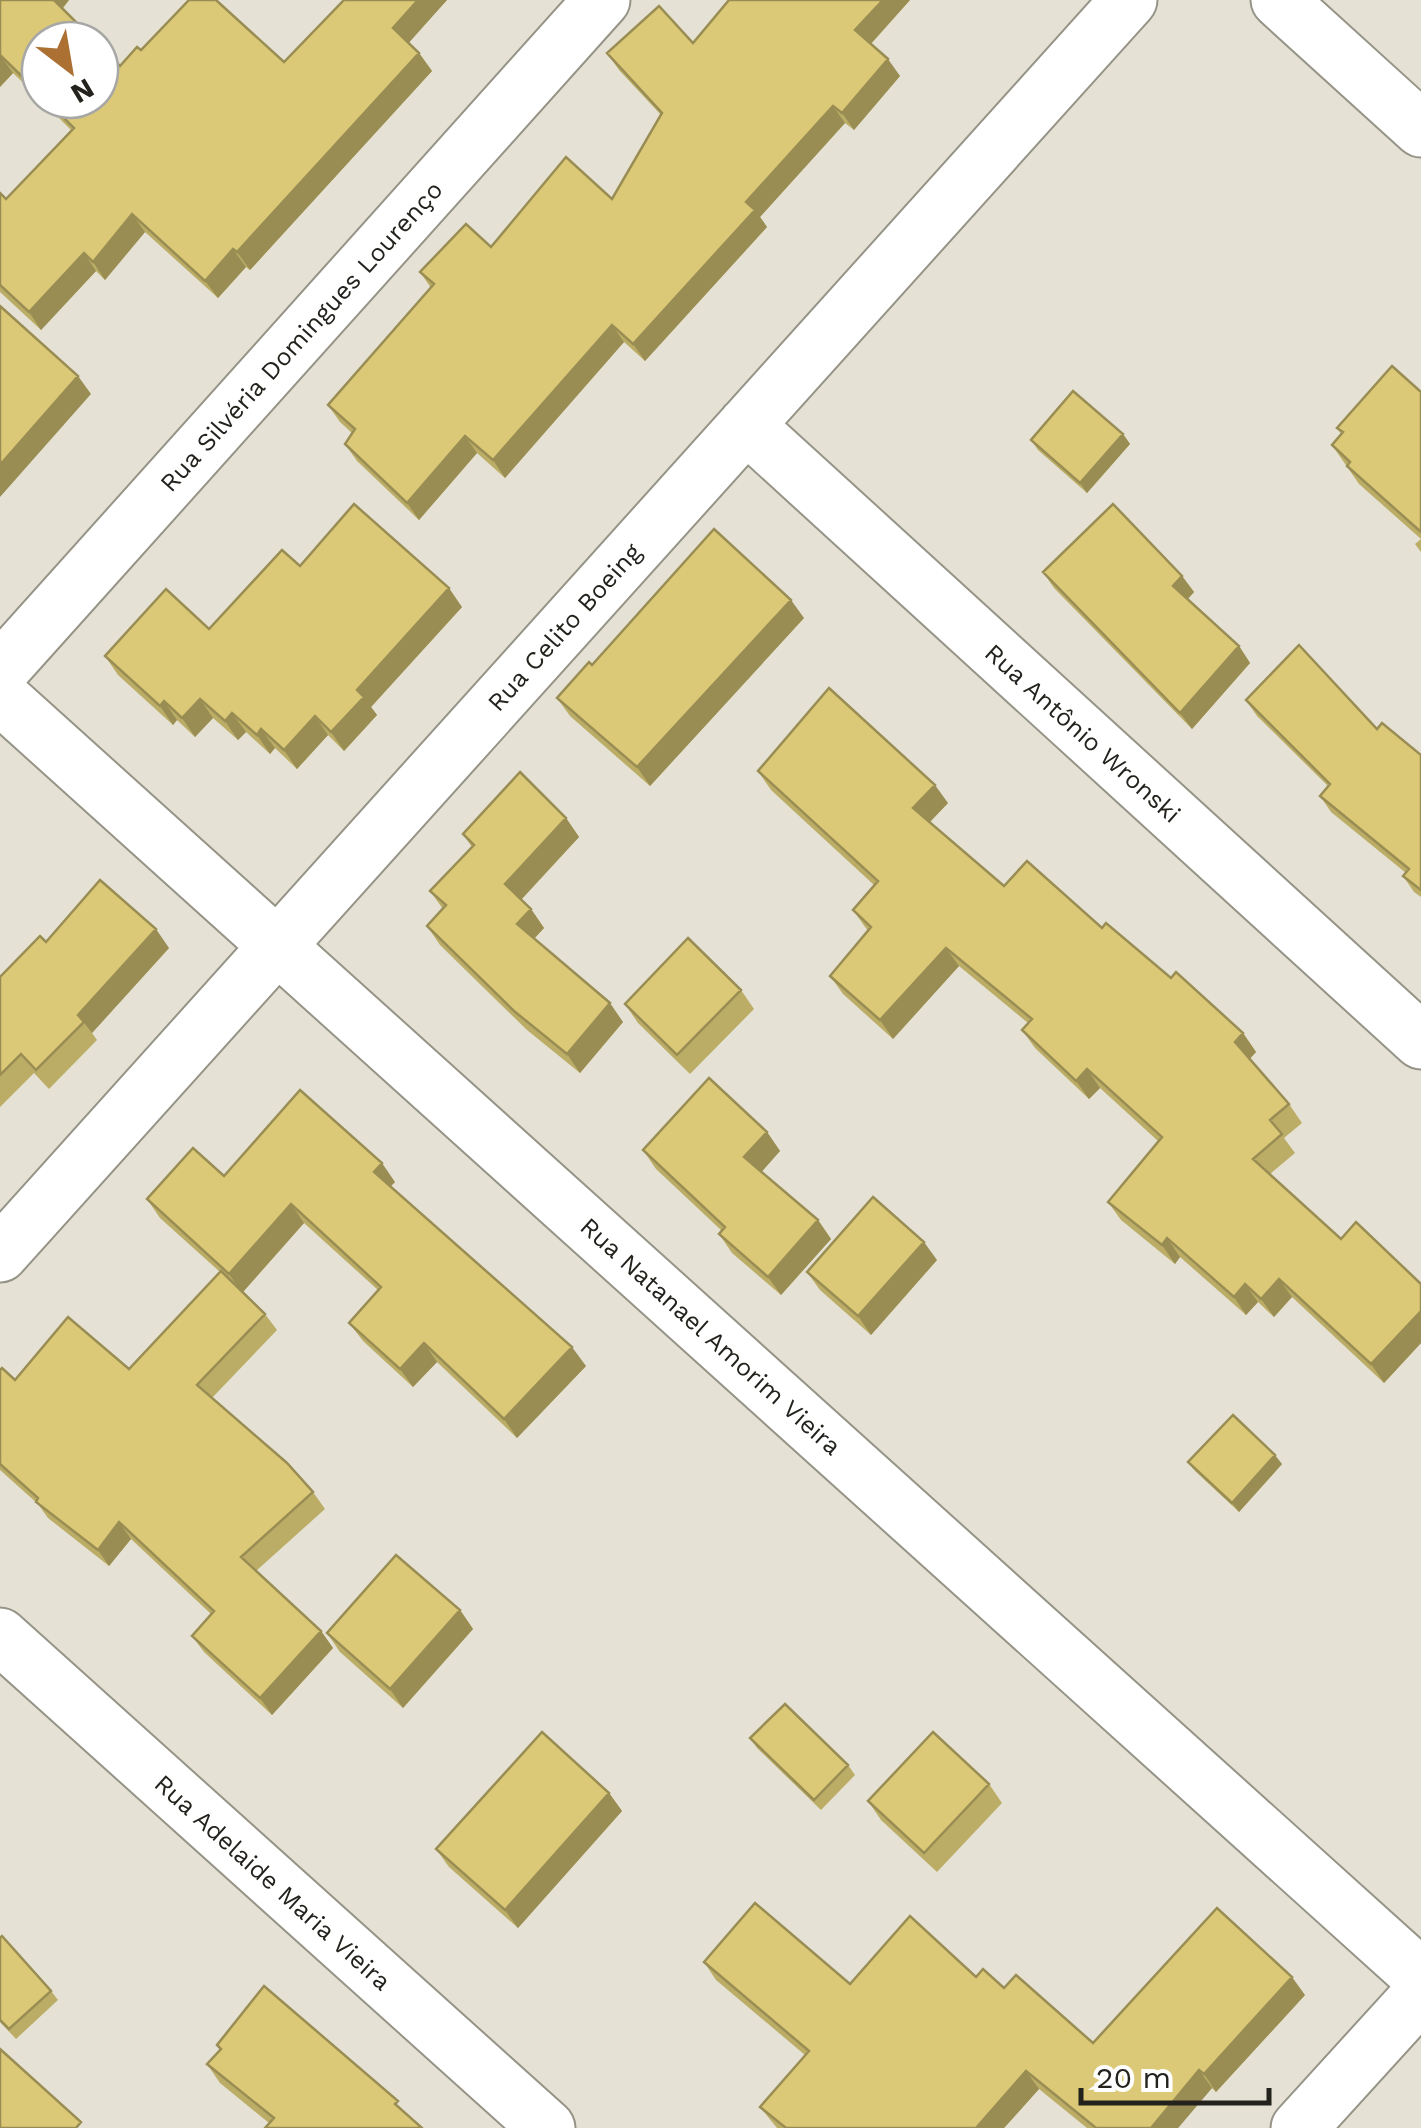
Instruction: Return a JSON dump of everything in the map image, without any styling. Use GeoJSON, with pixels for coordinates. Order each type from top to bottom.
{"type":"FeatureCollection","features":[{"type":"Feature","properties":{"kind":"street","name":"Rua Silvéria Domingues Lourenço"},"geometry":{"type":"LineString","coordinates":[[0,671],[602,0]]}},
{"type":"Feature","properties":{"kind":"street","name":"Rua Celito Boeing"},"geometry":{"type":"LineString","coordinates":[[0,1254],[1128,0]]}},
{"type":"Feature","properties":{"kind":"street"},"geometry":{"type":"LineString","coordinates":[[1279,0],[1421,129]]}},
{"type":"Feature","properties":{"kind":"street","name":"Rua Antônio Wronski"},"geometry":{"type":"LineString","coordinates":[[746,426],[1421,1041]]}},
{"type":"Feature","properties":{"kind":"street","name":"Rua Natanael Amorim Vieira"},"geometry":{"type":"LineString","coordinates":[[0,696],[1421,1977]]}},
{"type":"Feature","properties":{"kind":"street","name":"Rua Adelaide Maria Vieira"},"geometry":{"type":"LineString","coordinates":[[0,1636],[546,2128]]}},
{"type":"Feature","properties":{"kind":"street"},"geometry":{"type":"LineString","coordinates":[[1300,2128],[1421,1994]]}},
{"type":"Feature","properties":{"kind":"building"},"geometry":{"type":"Polygon","coordinates":[[[0,0],[54,0],[74,20],[20,20],[20,74],[0,55],[0,0]]]}},
{"type":"Feature","properties":{"kind":"building"},"geometry":{"type":"Polygon","coordinates":[[[189,0],[216,0],[284,62],[344,0],[418,0],[393,28],[419,53],[237,252],[233,249],[205,281],[132,214],[93,262],[84,253],[29,312],[0,285],[0,193],[6,199],[74,128],[66,120],[120,120],[120,66],[137,47],[141,50],[189,0]]]}},
{"type":"Feature","properties":{"kind":"building"},"geometry":{"type":"Polygon","coordinates":[[[729,0],[883,0],[855,30],[888,59],[842,113],[833,106],[746,202],[755,210],[633,344],[612,325],[493,460],[465,436],[407,503],[345,444],[355,429],[328,405],[434,284],[420,272],[466,224],[491,247],[566,157],[612,199],[662,113],[607,53],[659,6],[693,43],[729,0]]]}},
{"type":"Feature","properties":{"kind":"building"},"geometry":{"type":"Polygon","coordinates":[[[0,306],[78,376],[0,465],[0,306]]]}},
{"type":"Feature","properties":{"kind":"building"},"geometry":{"type":"Polygon","coordinates":[[[1392,366],[1421,392],[1421,532],[1347,466],[1350,462],[1332,445],[1343,432],[1337,428],[1392,366]]]}},
{"type":"Feature","properties":{"kind":"building"},"geometry":{"type":"Polygon","coordinates":[[[1073,391],[1123,434],[1080,483],[1031,440],[1073,391]]]}},
{"type":"Feature","properties":{"kind":"building"},"geometry":{"type":"Polygon","coordinates":[[[354,504],[449,588],[357,690],[364,697],[331,732],[315,716],[284,750],[261,729],[257,735],[232,713],[225,721],[200,699],[182,718],[164,701],[160,706],[105,656],[166,589],[209,629],[282,550],[300,566],[354,504]]]}},
{"type":"Feature","properties":{"kind":"building"},"geometry":{"type":"Polygon","coordinates":[[[1113,504],[1182,576],[1173,586],[1239,646],[1180,713],[1043,572],[1113,504]]]}},
{"type":"Feature","properties":{"kind":"building"},"geometry":{"type":"Polygon","coordinates":[[[714,529],[791,600],[637,767],[557,698],[589,662],[592,665],[714,529]]]}},
{"type":"Feature","properties":{"kind":"building"},"geometry":{"type":"Polygon","coordinates":[[[1299,645],[1377,729],[1382,723],[1421,755],[1421,890],[1403,876],[1409,869],[1320,796],[1330,784],[1246,700],[1299,645]]]}},
{"type":"Feature","properties":{"kind":"building"},"geometry":{"type":"Polygon","coordinates":[[[829,688],[935,785],[913,808],[1004,886],[1027,861],[1102,928],[1106,923],[1171,978],[1176,972],[1243,1033],[1235,1042],[1289,1104],[1270,1120],[1282,1134],[1253,1159],[1341,1239],[1356,1222],[1421,1284],[1421,1311],[1371,1364],[1279,1279],[1261,1299],[1245,1284],[1234,1297],[1167,1238],[1162,1245],[1108,1202],[1162,1137],[1087,1069],[1076,1081],[1022,1030],[1032,1019],[946,948],[880,1020],[830,976],[871,927],[853,910],[878,881],[758,771],[829,688]]]}},
{"type":"Feature","properties":{"kind":"building"},"geometry":{"type":"Polygon","coordinates":[[[520,772],[566,818],[505,884],[531,909],[517,924],[610,1003],[567,1054],[514,1011],[427,926],[446,905],[430,891],[474,845],[463,834],[520,772]]]}},
{"type":"Feature","properties":{"kind":"building"},"geometry":{"type":"Polygon","coordinates":[[[100,880],[156,929],[78,1015],[84,1022],[36,1070],[21,1054],[0,1075],[0,977],[40,936],[46,942],[100,880]]]}},
{"type":"Feature","properties":{"kind":"building"},"geometry":{"type":"Polygon","coordinates":[[[688,938],[741,990],[677,1055],[625,1004],[688,938]]]}},
{"type":"Feature","properties":{"kind":"building"},"geometry":{"type":"Polygon","coordinates":[[[709,1078],[767,1132],[744,1157],[818,1220],[768,1277],[719,1234],[725,1227],[643,1150],[709,1078]]]}},
{"type":"Feature","properties":{"kind":"building"},"geometry":{"type":"Polygon","coordinates":[[[300,1090],[382,1163],[374,1172],[572,1347],[504,1419],[424,1343],[400,1369],[349,1323],[381,1287],[291,1204],[229,1274],[147,1199],[193,1148],[224,1176],[300,1090]]]}},
{"type":"Feature","properties":{"kind":"building"},"geometry":{"type":"Polygon","coordinates":[[[873,1197],[924,1242],[858,1316],[807,1272],[873,1197]]]}},
{"type":"Feature","properties":{"kind":"building"},"geometry":{"type":"Polygon","coordinates":[[[221,1271],[265,1314],[197,1385],[287,1463],[313,1492],[241,1557],[321,1631],[260,1698],[192,1636],[214,1611],[119,1522],[98,1550],[36,1502],[38,1498],[0,1464],[2,1368],[15,1380],[68,1317],[129,1369],[221,1271]]]}},
{"type":"Feature","properties":{"kind":"building"},"geometry":{"type":"Polygon","coordinates":[[[1233,1415],[1275,1455],[1232,1503],[1188,1462],[1233,1415]]]}},
{"type":"Feature","properties":{"kind":"building"},"geometry":{"type":"Polygon","coordinates":[[[396,1555],[460,1610],[390,1689],[327,1633],[396,1555]]]}},
{"type":"Feature","properties":{"kind":"building"},"geometry":{"type":"Polygon","coordinates":[[[785,1704],[848,1765],[814,1800],[750,1738],[785,1704]]]}},
{"type":"Feature","properties":{"kind":"building"},"geometry":{"type":"Polygon","coordinates":[[[542,1732],[609,1793],[505,1910],[436,1849],[542,1732]]]}},
{"type":"Feature","properties":{"kind":"building"},"geometry":{"type":"Polygon","coordinates":[[[933,1732],[989,1784],[924,1853],[868,1801],[933,1732]]]}},
{"type":"Feature","properties":{"kind":"building"},"geometry":{"type":"Polygon","coordinates":[[[755,1903],[850,1984],[910,1916],[976,1977],[983,1969],[1004,1988],[1016,1975],[1093,2043],[1217,1908],[1292,1977],[1204,2074],[1199,2070],[1151,2128],[1096,2128],[1026,2071],[976,2128],[786,2128],[760,2107],[809,2051],[704,1962],[755,1903]]]}},
{"type":"Feature","properties":{"kind":"building"},"geometry":{"type":"Polygon","coordinates":[[[2,1936],[51,1991],[9,2029],[0,2020],[2,1936]]]}},
{"type":"Feature","properties":{"kind":"building"},"geometry":{"type":"Polygon","coordinates":[[[264,1986],[398,2101],[395,2104],[422,2128],[265,2128],[274,2118],[207,2064],[221,2049],[217,2045],[264,1986]]]}},
{"type":"Feature","properties":{"kind":"building"},"geometry":{"type":"Polygon","coordinates":[[[0,2049],[81,2122],[76,2128],[0,2128],[0,2049]]]}}]}
